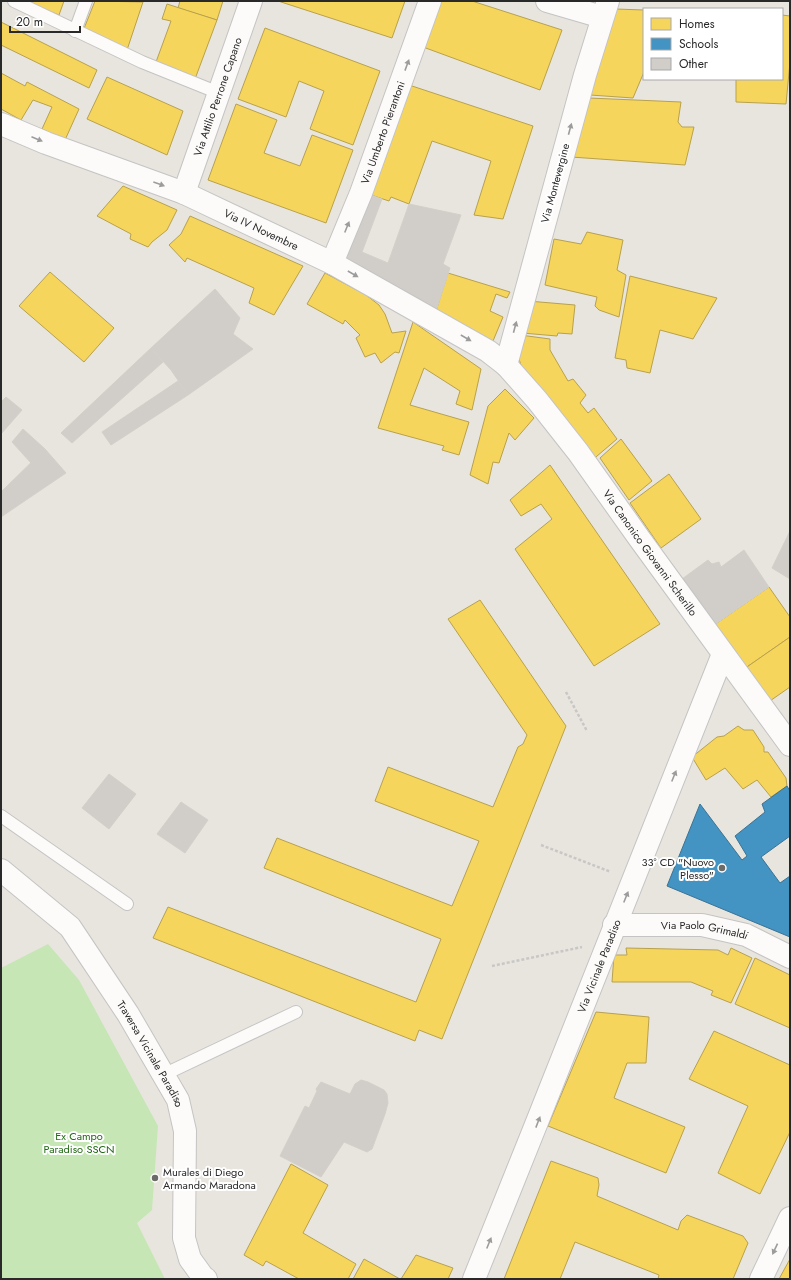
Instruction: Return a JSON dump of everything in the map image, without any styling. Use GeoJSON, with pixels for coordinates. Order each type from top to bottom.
{"type":"FeatureCollection","features":[{"type":"Feature","properties":{"kind":"street","name":"Via Attilio Perrone Capano"},"geometry":{"type":"LineString","coordinates":[[184,193],[251,1]]}},
{"type":"Feature","properties":{"kind":"street","name":"Via Umberto Pierantoni"},"geometry":{"type":"LineString","coordinates":[[332,263],[361,193],[430,1]]}},
{"type":"Feature","properties":{"kind":"street"},"geometry":{"type":"LineString","coordinates":[[547,1],[605,9]]}},
{"type":"Feature","properties":{"kind":"street","name":"Via Montevergine"},"geometry":{"type":"LineString","coordinates":[[506,365],[519,312],[605,9]]}},
{"type":"Feature","properties":{"kind":"street","name":"Via IV Novembre"},"geometry":{"type":"LineString","coordinates":[[1,124],[46,143],[184,193],[332,263],[488,351],[506,365]]}},
{"type":"Feature","properties":{"kind":"street","name":"Via Canonico Giovanni Scherillo"},"geometry":{"type":"LineString","coordinates":[[506,365],[537,400],[578,452],[790,745]]}},
{"type":"Feature","properties":{"kind":"street","name":"Via Vicinale Paradiso"},"geometry":{"type":"LineString","coordinates":[[474,1279],[535,1130],[632,880],[724,654]]}},
{"type":"Feature","properties":{"kind":"street","name":"Traversa Vicinale Paradiso"},"geometry":{"type":"LineString","coordinates":[[1,870],[70,927],[128,1014],[178,1100],[185,1131],[184,1238],[190,1259],[206,1279]]}},
{"type":"Feature","properties":{"kind":"street","name":"Via Paolo Grimaldi"},"geometry":{"type":"LineString","coordinates":[[611,934],[702,925],[746,935],[790,957]]}},
{"type":"Feature","properties":{"kind":"street"},"geometry":{"type":"LineString","coordinates":[[761,1279],[790,1219]]}},
{"type":"Feature","properties":{"kind":"lane"},"geometry":{"type":"LineString","coordinates":[[14,1],[142,62],[218,93]]}},
{"type":"Feature","properties":{"kind":"lane"},"geometry":{"type":"LineString","coordinates":[[75,31],[86,1]]}},
{"type":"Feature","properties":{"kind":"lane"},"geometry":{"type":"LineString","coordinates":[[1,816],[127,904]]}},
{"type":"Feature","properties":{"kind":"lane"},"geometry":{"type":"LineString","coordinates":[[163,1075],[296,1012]]}},
{"type":"Feature","properties":{"kind":"path"},"geometry":{"type":"LineString","coordinates":[[566,692],[587,731]]}},
{"type":"Feature","properties":{"kind":"path"},"geometry":{"type":"LineString","coordinates":[[541,845],[632,880]]}},
{"type":"Feature","properties":{"kind":"path"},"geometry":{"type":"LineString","coordinates":[[492,966],[611,934]]}},
{"type":"Feature","properties":{"kind":"green space","name":"Ex Campo Paradiso SSCN"},"geometry":{"type":"Polygon","coordinates":[[[48,944],[79,980],[158,1126],[152,1210],[137,1223],[165,1279],[1,1279],[1,968],[48,944]]]}},
{"type":"Feature","properties":{"kind":"building: Homes"},"geometry":{"type":"Polygon","coordinates":[[[23,1],[64,1],[59,15],[23,1]]]}},
{"type":"Feature","properties":{"kind":"building: Homes"},"geometry":{"type":"Polygon","coordinates":[[[95,1],[143,2],[127,50],[83,31],[95,1]]]}},
{"type":"Feature","properties":{"kind":"building: Homes"},"geometry":{"type":"Polygon","coordinates":[[[180,1],[223,1],[217,20],[178,8],[180,1]]]}},
{"type":"Feature","properties":{"kind":"building: Homes"},"geometry":{"type":"Polygon","coordinates":[[[278,1],[405,1],[392,38],[278,1]]]}},
{"type":"Feature","properties":{"kind":"building: Homes"},"geometry":{"type":"Polygon","coordinates":[[[438,1],[472,1],[562,30],[540,90],[423,47],[438,1]]]}},
{"type":"Feature","properties":{"kind":"building: Homes"},"geometry":{"type":"Polygon","coordinates":[[[167,4],[217,20],[195,79],[156,62],[171,21],[162,19],[167,4]]]}},
{"type":"Feature","properties":{"kind":"building: Homes"},"geometry":{"type":"Polygon","coordinates":[[[616,9],[643,10],[643,74],[633,98],[590,95],[616,9]]]}},
{"type":"Feature","properties":{"kind":"building: Homes"},"geometry":{"type":"Polygon","coordinates":[[[783,15],[790,16],[790,62],[786,104],[736,102],[736,80],[783,80],[783,15]]]}},
{"type":"Feature","properties":{"kind":"building: Homes"},"geometry":{"type":"Polygon","coordinates":[[[1,22],[97,70],[89,88],[1,45],[1,22]]]}},
{"type":"Feature","properties":{"kind":"building: Homes"},"geometry":{"type":"Polygon","coordinates":[[[265,28],[380,71],[353,145],[310,129],[324,91],[299,81],[286,117],[238,99],[265,28]]]}},
{"type":"Feature","properties":{"kind":"building: Homes"},"geometry":{"type":"Polygon","coordinates":[[[1,73],[25,86],[27,82],[79,109],[65,140],[42,129],[52,107],[33,100],[21,120],[1,109],[1,73]]]}},
{"type":"Feature","properties":{"kind":"building: Homes"},"geometry":{"type":"Polygon","coordinates":[[[107,77],[183,111],[167,155],[87,119],[107,77]]]}},
{"type":"Feature","properties":{"kind":"building: Homes"},"geometry":{"type":"Polygon","coordinates":[[[406,84],[533,126],[503,219],[474,215],[491,161],[432,141],[409,204],[391,197],[389,201],[368,194],[406,84]]]}},
{"type":"Feature","properties":{"kind":"building: Homes"},"geometry":{"type":"Polygon","coordinates":[[[589,98],[681,102],[678,122],[682,127],[694,127],[685,165],[571,157],[589,98]]]}},
{"type":"Feature","properties":{"kind":"building: Homes"},"geometry":{"type":"Polygon","coordinates":[[[236,104],[277,120],[264,153],[300,166],[312,135],[353,150],[326,223],[208,180],[236,104]]]}},
{"type":"Feature","properties":{"kind":"building: Homes"},"geometry":{"type":"Polygon","coordinates":[[[123,186],[177,210],[167,230],[148,247],[130,239],[131,234],[97,216],[123,186]]]}},
{"type":"Feature","properties":{"kind":"building: Homes"},"geometry":{"type":"Polygon","coordinates":[[[190,216],[303,266],[274,315],[249,303],[254,288],[187,258],[185,262],[169,245],[181,234],[190,216]]]}},
{"type":"Feature","properties":{"kind":"building: Homes"},"geometry":{"type":"Polygon","coordinates":[[[587,232],[623,240],[617,270],[626,275],[619,317],[599,310],[595,306],[597,297],[545,285],[554,239],[581,244],[587,232]]]}},
{"type":"Feature","properties":{"kind":"building: Homes"},"geometry":{"type":"Polygon","coordinates":[[[50,272],[114,328],[84,362],[19,306],[50,272]]]}},
{"type":"Feature","properties":{"kind":"building: Homes"},"geometry":{"type":"Polygon","coordinates":[[[325,273],[366,295],[379,305],[385,314],[392,333],[406,331],[399,353],[395,352],[381,363],[375,353],[365,357],[356,338],[360,335],[345,320],[343,324],[307,304],[325,273]]]}},
{"type":"Feature","properties":{"kind":"building: Homes"},"geometry":{"type":"Polygon","coordinates":[[[448,273],[510,292],[507,298],[496,294],[490,311],[503,317],[493,341],[435,314],[448,273]]]}},
{"type":"Feature","properties":{"kind":"building: Homes"},"geometry":{"type":"Polygon","coordinates":[[[630,276],[717,298],[693,339],[660,330],[650,373],[627,368],[626,360],[615,358],[630,276]]]}},
{"type":"Feature","properties":{"kind":"building: Homes"},"geometry":{"type":"Polygon","coordinates":[[[528,301],[575,305],[572,334],[558,333],[557,336],[522,333],[528,301]]]}},
{"type":"Feature","properties":{"kind":"building: Homes"},"geometry":{"type":"Polygon","coordinates":[[[413,322],[481,369],[472,410],[456,404],[460,391],[424,368],[410,405],[469,422],[459,455],[442,450],[444,446],[378,428],[413,322]]]}},
{"type":"Feature","properties":{"kind":"building: Homes"},"geometry":{"type":"Polygon","coordinates":[[[520,335],[550,339],[550,350],[568,381],[573,379],[586,395],[580,403],[588,413],[594,408],[617,439],[590,462],[521,365],[518,356],[520,335]]]}},
{"type":"Feature","properties":{"kind":"building: Homes"},"geometry":{"type":"Polygon","coordinates":[[[505,389],[534,418],[515,440],[509,433],[499,463],[493,462],[488,484],[470,475],[488,406],[505,389]]]}},
{"type":"Feature","properties":{"kind":"building: Homes"},"geometry":{"type":"Polygon","coordinates":[[[621,439],[652,481],[629,500],[600,458],[621,439]]]}},
{"type":"Feature","properties":{"kind":"building: Homes"},"geometry":{"type":"Polygon","coordinates":[[[550,465],[660,624],[594,666],[515,549],[552,519],[541,504],[521,516],[510,500],[550,465]]]}},
{"type":"Feature","properties":{"kind":"building: Homes"},"geometry":{"type":"Polygon","coordinates":[[[669,474],[701,519],[661,548],[630,503],[669,474]]]}},
{"type":"Feature","properties":{"kind":"building: Homes"},"geometry":{"type":"Polygon","coordinates":[[[769,587],[790,617],[790,637],[744,669],[714,625],[769,587]]]}},
{"type":"Feature","properties":{"kind":"building: Homes"},"geometry":{"type":"Polygon","coordinates":[[[480,600],[566,726],[442,1039],[419,1030],[415,1041],[153,938],[168,907],[416,1002],[441,939],[264,868],[277,838],[452,906],[479,841],[375,801],[388,767],[493,807],[518,747],[523,744],[527,735],[448,619],[480,600]]]}},
{"type":"Feature","properties":{"kind":"building: Homes"},"geometry":{"type":"Polygon","coordinates":[[[790,637],[790,687],[767,703],[744,669],[790,637]]]}},
{"type":"Feature","properties":{"kind":"building: Homes"},"geometry":{"type":"Polygon","coordinates":[[[738,726],[744,730],[753,730],[764,747],[764,752],[768,752],[786,778],[787,786],[771,797],[757,780],[743,789],[725,768],[706,780],[692,757],[717,737],[724,736],[738,726]]]}},
{"type":"Feature","properties":{"kind":"building: Homes"},"geometry":{"type":"Polygon","coordinates":[[[626,948],[718,950],[728,955],[731,948],[752,958],[731,1003],[711,995],[713,991],[691,982],[612,982],[614,955],[627,955],[626,948]]]}},
{"type":"Feature","properties":{"kind":"building: Homes"},"geometry":{"type":"Polygon","coordinates":[[[755,958],[790,975],[790,1028],[735,1004],[755,958]]]}},
{"type":"Feature","properties":{"kind":"building: Homes"},"geometry":{"type":"Polygon","coordinates":[[[596,1012],[649,1017],[646,1063],[627,1063],[614,1098],[685,1127],[666,1173],[548,1126],[596,1012]]]}},
{"type":"Feature","properties":{"kind":"building: Homes"},"geometry":{"type":"Polygon","coordinates":[[[714,1031],[790,1065],[790,1132],[760,1194],[718,1173],[748,1106],[689,1079],[714,1031]]]}},
{"type":"Feature","properties":{"kind":"building: Homes"},"geometry":{"type":"Polygon","coordinates":[[[551,1161],[598,1178],[599,1185],[597,1196],[678,1230],[681,1221],[687,1215],[743,1236],[748,1243],[733,1279],[658,1279],[659,1275],[575,1242],[560,1279],[504,1279],[551,1161]]]}},
{"type":"Feature","properties":{"kind":"building: Homes"},"geometry":{"type":"Polygon","coordinates":[[[291,1164],[328,1185],[303,1233],[356,1264],[348,1279],[299,1279],[266,1261],[263,1266],[244,1255],[291,1164]]]}},
{"type":"Feature","properties":{"kind":"building: Homes"},"geometry":{"type":"Polygon","coordinates":[[[416,1255],[453,1268],[448,1279],[401,1279],[416,1255]]]}},
{"type":"Feature","properties":{"kind":"building: Homes"},"geometry":{"type":"Polygon","coordinates":[[[364,1259],[400,1279],[353,1279],[364,1259]]]}},
{"type":"Feature","properties":{"kind":"building: Homes"},"geometry":{"type":"Polygon","coordinates":[[[790,1259],[790,1279],[779,1279],[790,1259]]]}},
{"type":"Feature","properties":{"kind":"building: Schools","name":"33° CD \"Nuovo Plesso\""},"geometry":{"type":"Polygon","coordinates":[[[787,786],[790,791],[790,836],[761,857],[780,883],[790,876],[790,937],[667,886],[700,804],[742,860],[747,856],[735,836],[765,812],[762,804],[787,786]]]}},
{"type":"Feature","properties":{"kind":"building: Other"},"geometry":{"type":"Polygon","coordinates":[[[368,194],[382,199],[362,252],[388,263],[409,204],[461,215],[443,264],[450,268],[435,314],[342,263],[368,194]]]}},
{"type":"Feature","properties":{"kind":"building: Other"},"geometry":{"type":"Polygon","coordinates":[[[215,289],[240,318],[233,334],[253,349],[188,395],[171,370],[151,348],[215,289]]]}},
{"type":"Feature","properties":{"kind":"building: Other"},"geometry":{"type":"Polygon","coordinates":[[[151,348],[163,362],[72,443],[61,433],[151,348]]]}},
{"type":"Feature","properties":{"kind":"building: Other"},"geometry":{"type":"Polygon","coordinates":[[[178,381],[188,395],[111,445],[102,432],[178,381]]]}},
{"type":"Feature","properties":{"kind":"building: Other"},"geometry":{"type":"Polygon","coordinates":[[[6,397],[22,410],[1,434],[1,402],[6,397]]]}},
{"type":"Feature","properties":{"kind":"building: Other"},"geometry":{"type":"Polygon","coordinates":[[[23,429],[45,449],[31,463],[12,442],[23,429]]]}},
{"type":"Feature","properties":{"kind":"building: Other"},"geometry":{"type":"Polygon","coordinates":[[[45,449],[66,473],[1,517],[1,492],[45,449]]]}},
{"type":"Feature","properties":{"kind":"building: Other"},"geometry":{"type":"Polygon","coordinates":[[[790,531],[790,579],[772,568],[790,531]]]}},
{"type":"Feature","properties":{"kind":"building: Other"},"geometry":{"type":"Polygon","coordinates":[[[744,550],[769,587],[714,625],[682,579],[708,560],[712,564],[719,562],[721,567],[744,550]]]}},
{"type":"Feature","properties":{"kind":"building: Other"},"geometry":{"type":"Polygon","coordinates":[[[109,774],[136,794],[109,829],[82,808],[109,774]]]}},
{"type":"Feature","properties":{"kind":"building: Other"},"geometry":{"type":"Polygon","coordinates":[[[181,802],[208,820],[185,853],[157,834],[181,802]]]}},
{"type":"Feature","properties":{"kind":"building: Other"},"geometry":{"type":"Polygon","coordinates":[[[361,1080],[384,1090],[387,1094],[388,1103],[385,1114],[372,1149],[367,1152],[344,1142],[321,1177],[280,1156],[305,1106],[309,1108],[317,1091],[316,1089],[321,1082],[350,1094],[355,1084],[361,1080]]]}},
{"type":"Feature","properties":{"kind":"place","name":"33° CD \"Nuovo Plesso\""},"geometry":{"type":"Point","coordinates":[722,868]}},
{"type":"Feature","properties":{"kind":"place","name":"Murales di Diego Armando Maradona"},"geometry":{"type":"Point","coordinates":[155,1178]}}]}
